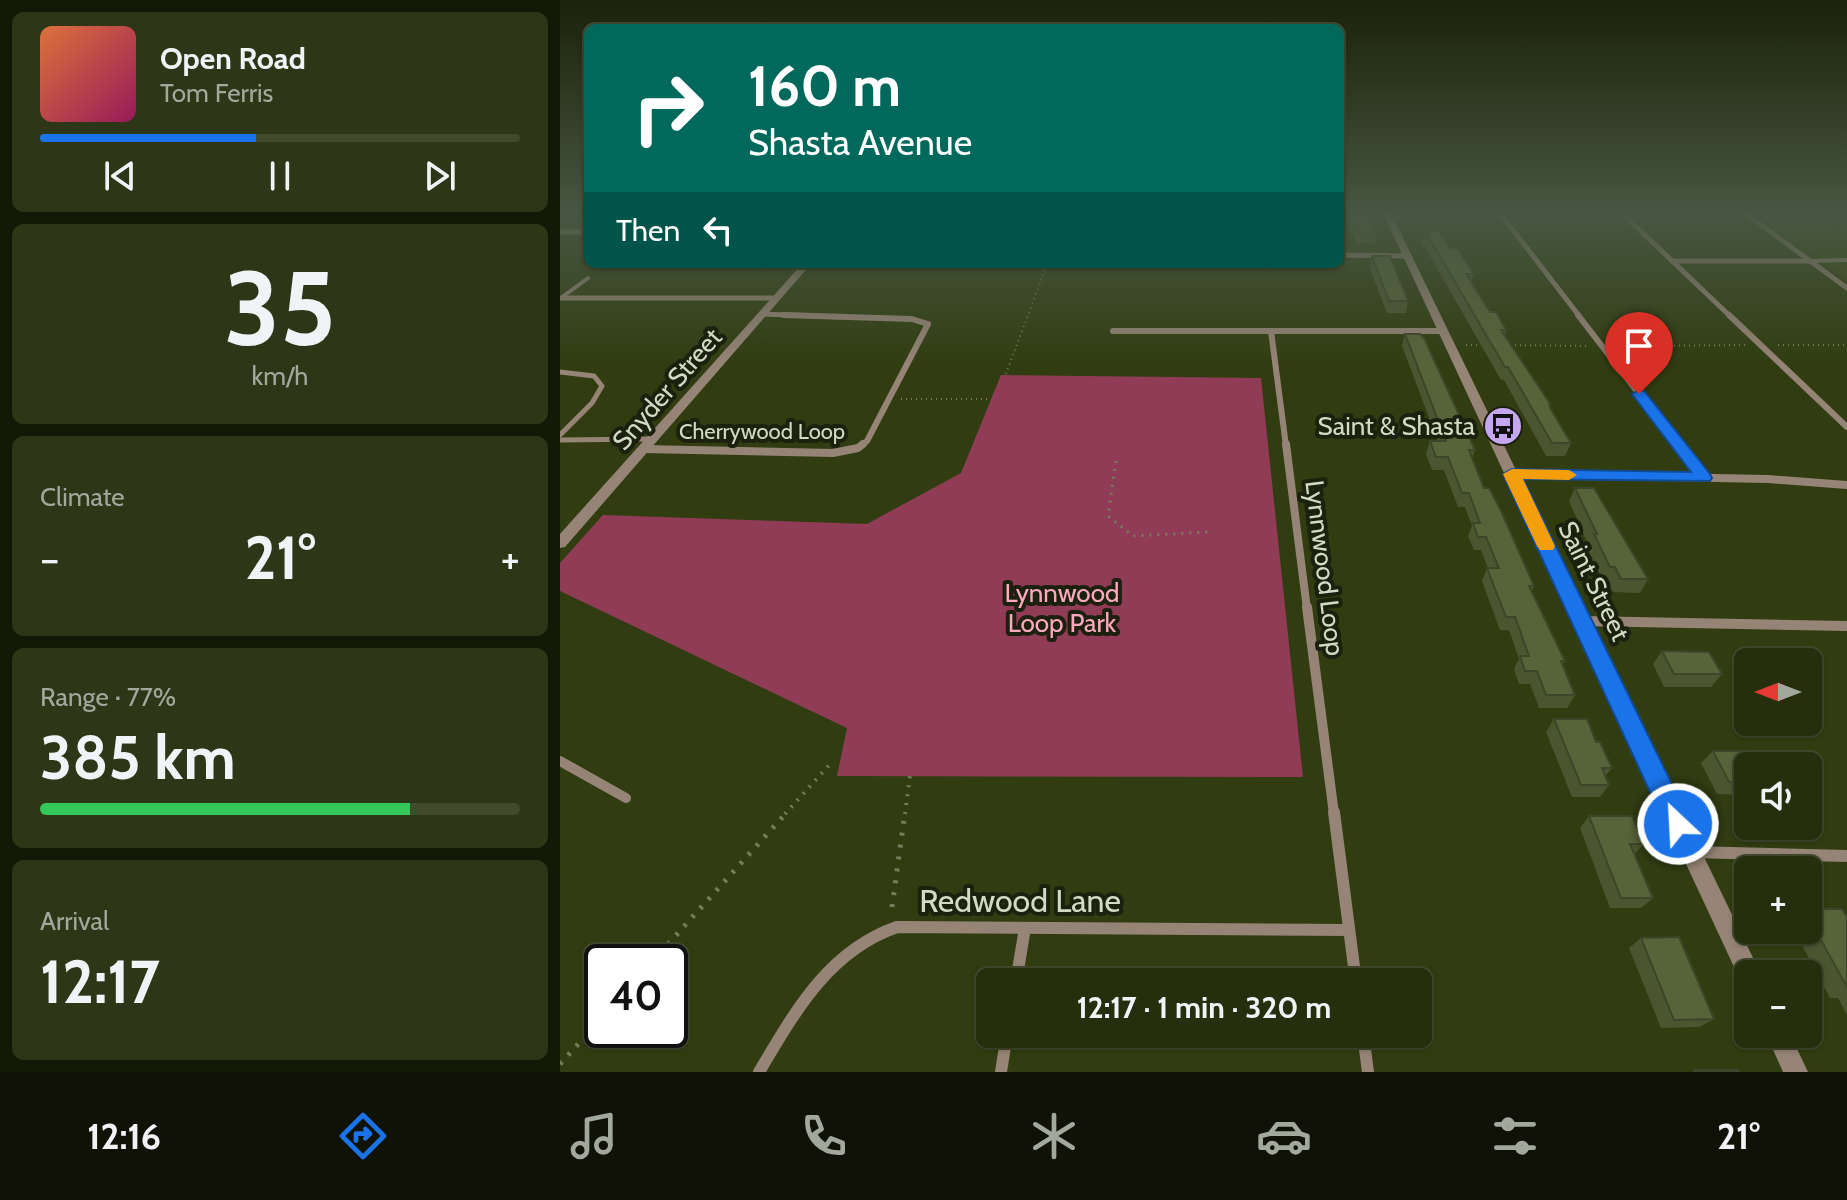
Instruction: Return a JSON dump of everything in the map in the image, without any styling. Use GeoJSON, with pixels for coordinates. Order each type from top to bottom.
{"type":"FeatureCollection","features":[{"type":"Feature","properties":{"kind":"street","name":"Saint Street"},"geometry":{"type":"LineString","coordinates":[[1410,263],[1742,960]]}},
{"type":"Feature","properties":{"kind":"street"},"geometry":{"type":"LineString","coordinates":[[1538,263],[1704,478]]}},
{"type":"Feature","properties":{"kind":"street"},"geometry":{"type":"LineString","coordinates":[[1676,263],[1847,427]]}},
{"type":"Feature","properties":{"kind":"street"},"geometry":{"type":"LineString","coordinates":[[1813,263],[1847,288]]}},
{"type":"Feature","properties":{"kind":"street","name":"Snyder Street"},"geometry":{"type":"LineString","coordinates":[[560,543],[803,268]]}},
{"type":"Feature","properties":{"kind":"street"},"geometry":{"type":"LineString","coordinates":[[560,298],[776,298]]}},
{"type":"Feature","properties":{"kind":"street","name":"Cherrywood Loop"},"geometry":{"type":"LineString","coordinates":[[648,444],[833,453],[858,448],[867,441],[928,324],[912,319],[762,314]]}},
{"type":"Feature","properties":{"kind":"street"},"geometry":{"type":"LineString","coordinates":[[1113,331],[1444,331]]}},
{"type":"Feature","properties":{"kind":"street","name":"Lynnwood Loop"},"geometry":{"type":"LineString","coordinates":[[1271,331],[1354,968]]}},
{"type":"Feature","properties":{"kind":"street"},"geometry":{"type":"LineString","coordinates":[[1512,474],[1847,485]]}},
{"type":"Feature","properties":{"kind":"street"},"geometry":{"type":"LineString","coordinates":[[1582,621],[1847,626]]}},
{"type":"Feature","properties":{"kind":"street"},"geometry":{"type":"LineString","coordinates":[[560,761],[626,798]]}},
{"type":"Feature","properties":{"kind":"street"},"geometry":{"type":"LineString","coordinates":[[1692,852],[1847,856]]}},
{"type":"Feature","properties":{"kind":"street","name":"Redwood Lane"},"geometry":{"type":"LineString","coordinates":[[759,1072],[807,998],[834,966],[858,943],[879,931],[897,927],[1349,930]]}},
{"type":"Feature","properties":{"kind":"street"},"geometry":{"type":"LineString","coordinates":[[1018,968],[1025,928]]}},
{"type":"Feature","properties":{"kind":"street"},"geometry":{"type":"LineString","coordinates":[[1001,1072],[1005,1048]]}},
{"type":"Feature","properties":{"kind":"street"},"geometry":{"type":"LineString","coordinates":[[1365,1048],[1368,1072]]}},
{"type":"Feature","properties":{"kind":"street"},"geometry":{"type":"LineString","coordinates":[[1785,1048],[1796,1072]]}},
{"type":"Feature","properties":{"kind":"lane"},"geometry":{"type":"LineString","coordinates":[[560,298],[588,278]]}},
{"type":"Feature","properties":{"kind":"lane"},"geometry":{"type":"LineString","coordinates":[[560,372],[594,376],[602,386],[592,403],[560,437]]}},
{"type":"Feature","properties":{"kind":"lane"},"geometry":{"type":"LineString","coordinates":[[560,437],[648,444]]}},
{"type":"Feature","properties":{"kind":"path"},"geometry":{"type":"LineString","coordinates":[[1006,374],[1046,268]]}},
{"type":"Feature","properties":{"kind":"path"},"geometry":{"type":"LineString","coordinates":[[1462,345],[1494,345]]}},
{"type":"Feature","properties":{"kind":"path"},"geometry":{"type":"LineString","coordinates":[[1510,345],[1847,345]]}},
{"type":"Feature","properties":{"kind":"path"},"geometry":{"type":"LineString","coordinates":[[901,399],[991,399]]}},
{"type":"Feature","properties":{"kind":"path"},"geometry":{"type":"LineString","coordinates":[[1116,461],[1108,516],[1133,536],[1208,532]]}},
{"type":"Feature","properties":{"kind":"path"},"geometry":{"type":"LineString","coordinates":[[668,944],[831,763]]}},
{"type":"Feature","properties":{"kind":"path"},"geometry":{"type":"LineString","coordinates":[[892,907],[910,776]]}},
{"type":"Feature","properties":{"kind":"path"},"geometry":{"type":"LineString","coordinates":[[560,1064],[584,1038]]}},
{"type":"Feature","properties":{"kind":"shaded area"},"geometry":{"type":"Polygon","coordinates":[[[1824,263],[1847,263],[1847,280],[1824,263]]]}},
{"type":"Feature","properties":{"kind":"green space","name":"Lynnwood Loop Park"},"geometry":{"type":"Polygon","coordinates":[[[1001,375],[1261,378],[1303,777],[837,776],[847,728],[560,591],[560,563],[603,515],[867,524],[961,473],[1001,375]]]}},
{"type":"Feature","properties":{"kind":"building"},"geometry":{"type":"Polygon","coordinates":[[[1375,263],[1393,263],[1408,301],[1389,301],[1375,263]]]}},
{"type":"Feature","properties":{"kind":"building"},"geometry":{"type":"Polygon","coordinates":[[[1444,263],[1467,263],[1474,274],[1466,274],[1490,312],[1496,312],[1506,330],[1501,330],[1549,402],[1571,443],[1552,443],[1508,367],[1505,367],[1444,263]]]}},
{"type":"Feature","properties":{"kind":"building"},"geometry":{"type":"Polygon","coordinates":[[[1405,334],[1420,334],[1425,340],[1475,450],[1469,450],[1484,488],[1489,488],[1502,513],[1534,586],[1529,586],[1565,661],[1561,661],[1575,695],[1546,695],[1537,671],[1525,671],[1520,656],[1529,656],[1515,617],[1506,617],[1487,568],[1499,568],[1486,537],[1478,537],[1473,523],[1480,523],[1469,493],[1462,493],[1448,457],[1436,457],[1430,441],[1446,441],[1405,334]]]}},
{"type":"Feature","properties":{"kind":"building"},"geometry":{"type":"Polygon","coordinates":[[[1575,488],[1594,488],[1648,579],[1621,579],[1615,567],[1610,567],[1575,488]]]}},
{"type":"Feature","properties":{"kind":"building"},"geometry":{"type":"Polygon","coordinates":[[[1662,651],[1709,652],[1722,674],[1674,674],[1662,651]]]}},
{"type":"Feature","properties":{"kind":"building"},"geometry":{"type":"Polygon","coordinates":[[[1554,719],[1587,719],[1596,742],[1600,742],[1612,768],[1602,768],[1609,785],[1581,785],[1554,719]]]}},
{"type":"Feature","properties":{"kind":"building"},"geometry":{"type":"Polygon","coordinates":[[[1713,751],[1766,751],[1734,752],[1734,782],[1729,782],[1713,751]]]}},
{"type":"Feature","properties":{"kind":"building"},"geometry":{"type":"Polygon","coordinates":[[[1589,816],[1632,816],[1644,844],[1630,844],[1653,898],[1621,898],[1589,816]]]}},
{"type":"Feature","properties":{"kind":"building"},"geometry":{"type":"Polygon","coordinates":[[[1822,909],[1842,909],[1847,917],[1847,987],[1822,942],[1822,909]]]}},
{"type":"Feature","properties":{"kind":"building"},"geometry":{"type":"Polygon","coordinates":[[[1679,937],[1714,1019],[1674,1020],[1641,938],[1679,937]]]}},
{"type":"Feature","properties":{"kind":"building"},"geometry":{"type":"Polygon","coordinates":[[[1738,1070],[1739,1072],[1695,1072],[1738,1070]]]}},
{"type":"Feature","properties":{"kind":"slow traffic"},"geometry":{"type":"LineString","coordinates":[[1546,546],[1512,474],[1569,475]]}},
{"type":"Feature","properties":{"kind":"place","name":"Saint & Shasta"},"geometry":{"type":"Point","coordinates":[1503,426]}},
{"type":"Feature","properties":{"kind":"route"},"geometry":{"type":"LineString","coordinates":[[1639,394],[1704,478],[1512,474],[1678,824]]}}]}
